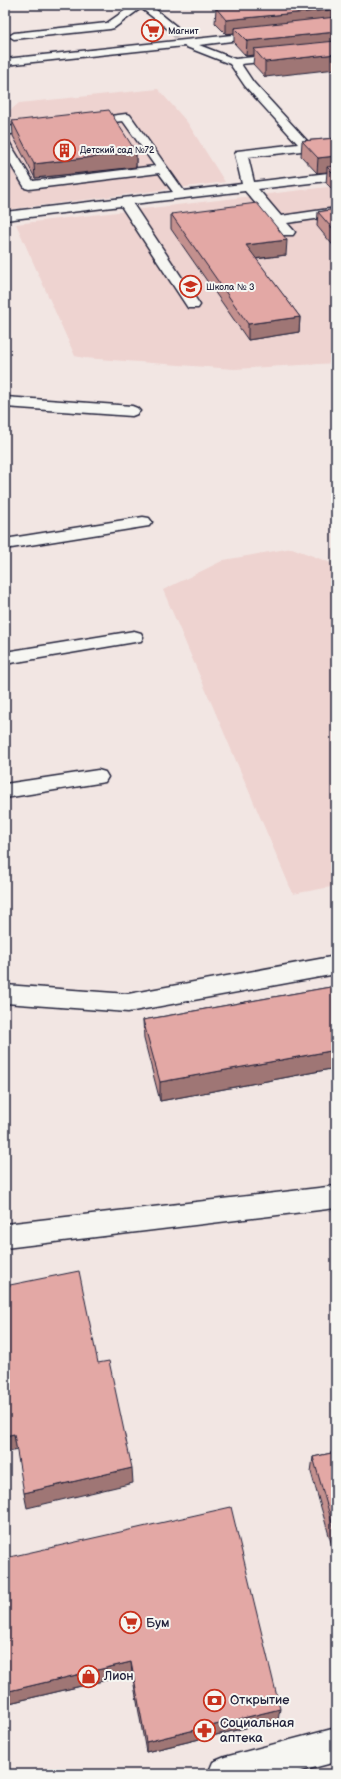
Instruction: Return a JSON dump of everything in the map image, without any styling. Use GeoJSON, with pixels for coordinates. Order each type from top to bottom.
{"type":"FeatureCollection","features":[{"type":"Feature","properties":{"kind":"street"},"geometry":{"type":"LineString","coordinates":[[14,36],[110,26],[139,5]]}},
{"type":"Feature","properties":{"kind":"street"},"geometry":{"type":"LineString","coordinates":[[144,5],[172,27]]}},
{"type":"Feature","properties":{"kind":"street"},"geometry":{"type":"LineString","coordinates":[[5,62],[182,40],[272,34]]}},
{"type":"Feature","properties":{"kind":"street"},"geometry":{"type":"LineString","coordinates":[[182,40],[234,62],[336,51]]}},
{"type":"Feature","properties":{"kind":"street"},"geometry":{"type":"LineString","coordinates":[[234,62],[249,84],[307,146]]}},
{"type":"Feature","properties":{"kind":"street"},"geometry":{"type":"LineString","coordinates":[[73,123],[126,117],[181,195]]}},
{"type":"Feature","properties":{"kind":"street"},"geometry":{"type":"LineString","coordinates":[[5,131],[58,124]]}},
{"type":"Feature","properties":{"kind":"street"},"geometry":{"type":"LineString","coordinates":[[288,232],[249,187],[241,154],[336,143]]}},
{"type":"Feature","properties":{"kind":"street"},"geometry":{"type":"LineString","coordinates":[[5,145],[29,185],[163,169]]}},
{"type":"Feature","properties":{"kind":"street"},"geometry":{"type":"LineString","coordinates":[[5,216],[336,176]]}},
{"type":"Feature","properties":{"kind":"street"},"geometry":{"type":"LineString","coordinates":[[125,202],[193,305]]}},
{"type":"Feature","properties":{"kind":"street"},"geometry":{"type":"LineString","coordinates":[[278,220],[336,212]]}},
{"type":"Feature","properties":{"kind":"street"},"geometry":{"type":"LineString","coordinates":[[5,402],[132,411]]}},
{"type":"Feature","properties":{"kind":"street"},"geometry":{"type":"LineString","coordinates":[[5,544],[143,522]]}},
{"type":"Feature","properties":{"kind":"street"},"geometry":{"type":"LineString","coordinates":[[5,658],[134,636]]}},
{"type":"Feature","properties":{"kind":"street"},"geometry":{"type":"LineString","coordinates":[[5,792],[98,777]]}},
{"type":"Feature","properties":{"kind":"street"},"geometry":{"type":"LineString","coordinates":[[5,994],[128,1003],[336,964]]}},
{"type":"Feature","properties":{"kind":"street"},"geometry":{"type":"LineString","coordinates":[[5,1236],[336,1197]]}},
{"type":"Feature","properties":{"kind":"street"},"geometry":{"type":"LineString","coordinates":[[224,1774],[336,1746]]}},
{"type":"Feature","properties":{"kind":"shaded area"},"geometry":{"type":"Polygon","coordinates":[[[158,89],[187,122],[225,182],[5,210],[5,115],[19,103],[158,89]]]}},
{"type":"Feature","properties":{"kind":"shaded area","name":"Школа № 3"},"geometry":{"type":"Polygon","coordinates":[[[336,186],[336,363],[234,369],[84,358],[75,356],[16,224],[336,186]]]}},
{"type":"Feature","properties":{"kind":"shaded area"},"geometry":{"type":"Polygon","coordinates":[[[292,548],[336,565],[336,886],[293,894],[163,590],[224,560],[292,548]]]}},
{"type":"Feature","properties":{"kind":"building"},"geometry":{"type":"Polygon","coordinates":[[[249,5],[336,5],[336,9],[226,20],[216,8],[249,5]]]}},
{"type":"Feature","properties":{"kind":"building"},"geometry":{"type":"Polygon","coordinates":[[[336,17],[336,32],[247,41],[234,28],[336,17]]]}},
{"type":"Feature","properties":{"kind":"building"},"geometry":{"type":"Polygon","coordinates":[[[336,41],[336,54],[265,62],[254,49],[336,41]]]}},
{"type":"Feature","properties":{"kind":"building"},"geometry":{"type":"Polygon","coordinates":[[[109,110],[136,152],[34,164],[12,121],[109,110]]]}},
{"type":"Feature","properties":{"kind":"building"},"geometry":{"type":"Polygon","coordinates":[[[336,138],[336,156],[318,158],[302,141],[336,138]]]}},
{"type":"Feature","properties":{"kind":"building"},"geometry":{"type":"Polygon","coordinates":[[[336,166],[336,176],[327,167],[336,166]]]}},
{"type":"Feature","properties":{"kind":"building"},"geometry":{"type":"Polygon","coordinates":[[[257,203],[287,240],[246,245],[300,317],[248,324],[171,214],[257,203]]]}},
{"type":"Feature","properties":{"kind":"building"},"geometry":{"type":"Polygon","coordinates":[[[336,209],[336,233],[318,212],[336,209]]]}},
{"type":"Feature","properties":{"kind":"building"},"geometry":{"type":"Polygon","coordinates":[[[336,986],[336,1050],[160,1082],[143,1020],[336,986]]]}},
{"type":"Feature","properties":{"kind":"building"},"geometry":{"type":"Polygon","coordinates":[[[79,1271],[98,1363],[109,1361],[132,1468],[24,1493],[14,1434],[5,1436],[5,1286],[79,1271]]]}},
{"type":"Feature","properties":{"kind":"building"},"geometry":{"type":"Polygon","coordinates":[[[336,1452],[336,1536],[313,1457],[336,1452]]]}},
{"type":"Feature","properties":{"kind":"building","name":"Бум"},"geometry":{"type":"Polygon","coordinates":[[[231,1507],[280,1709],[146,1742],[131,1662],[5,1692],[5,1558],[231,1507]]]}},
{"type":"Feature","properties":{"kind":"tunnel"},"geometry":{"type":"LineString","coordinates":[[172,27],[180,37]]}},
{"type":"Feature","properties":{"kind":"place","name":"Магнит"},"geometry":{"type":"Point","coordinates":[152,31]}},
{"type":"Feature","properties":{"kind":"place","name":"Детский сад №72"},"geometry":{"type":"Point","coordinates":[65,150]}},
{"type":"Feature","properties":{"kind":"place","name":"Школа № 3"},"geometry":{"type":"Point","coordinates":[190,287]}},
{"type":"Feature","properties":{"kind":"place","name":"Бум"},"geometry":{"type":"Point","coordinates":[130,1623]}},
{"type":"Feature","properties":{"kind":"place","name":"Лион"},"geometry":{"type":"Point","coordinates":[88,1676]}},
{"type":"Feature","properties":{"kind":"place","name":"Открытие"},"geometry":{"type":"Point","coordinates":[214,1700]}},
{"type":"Feature","properties":{"kind":"place","name":"Социальная аптека"},"geometry":{"type":"Point","coordinates":[204,1730]}}]}
